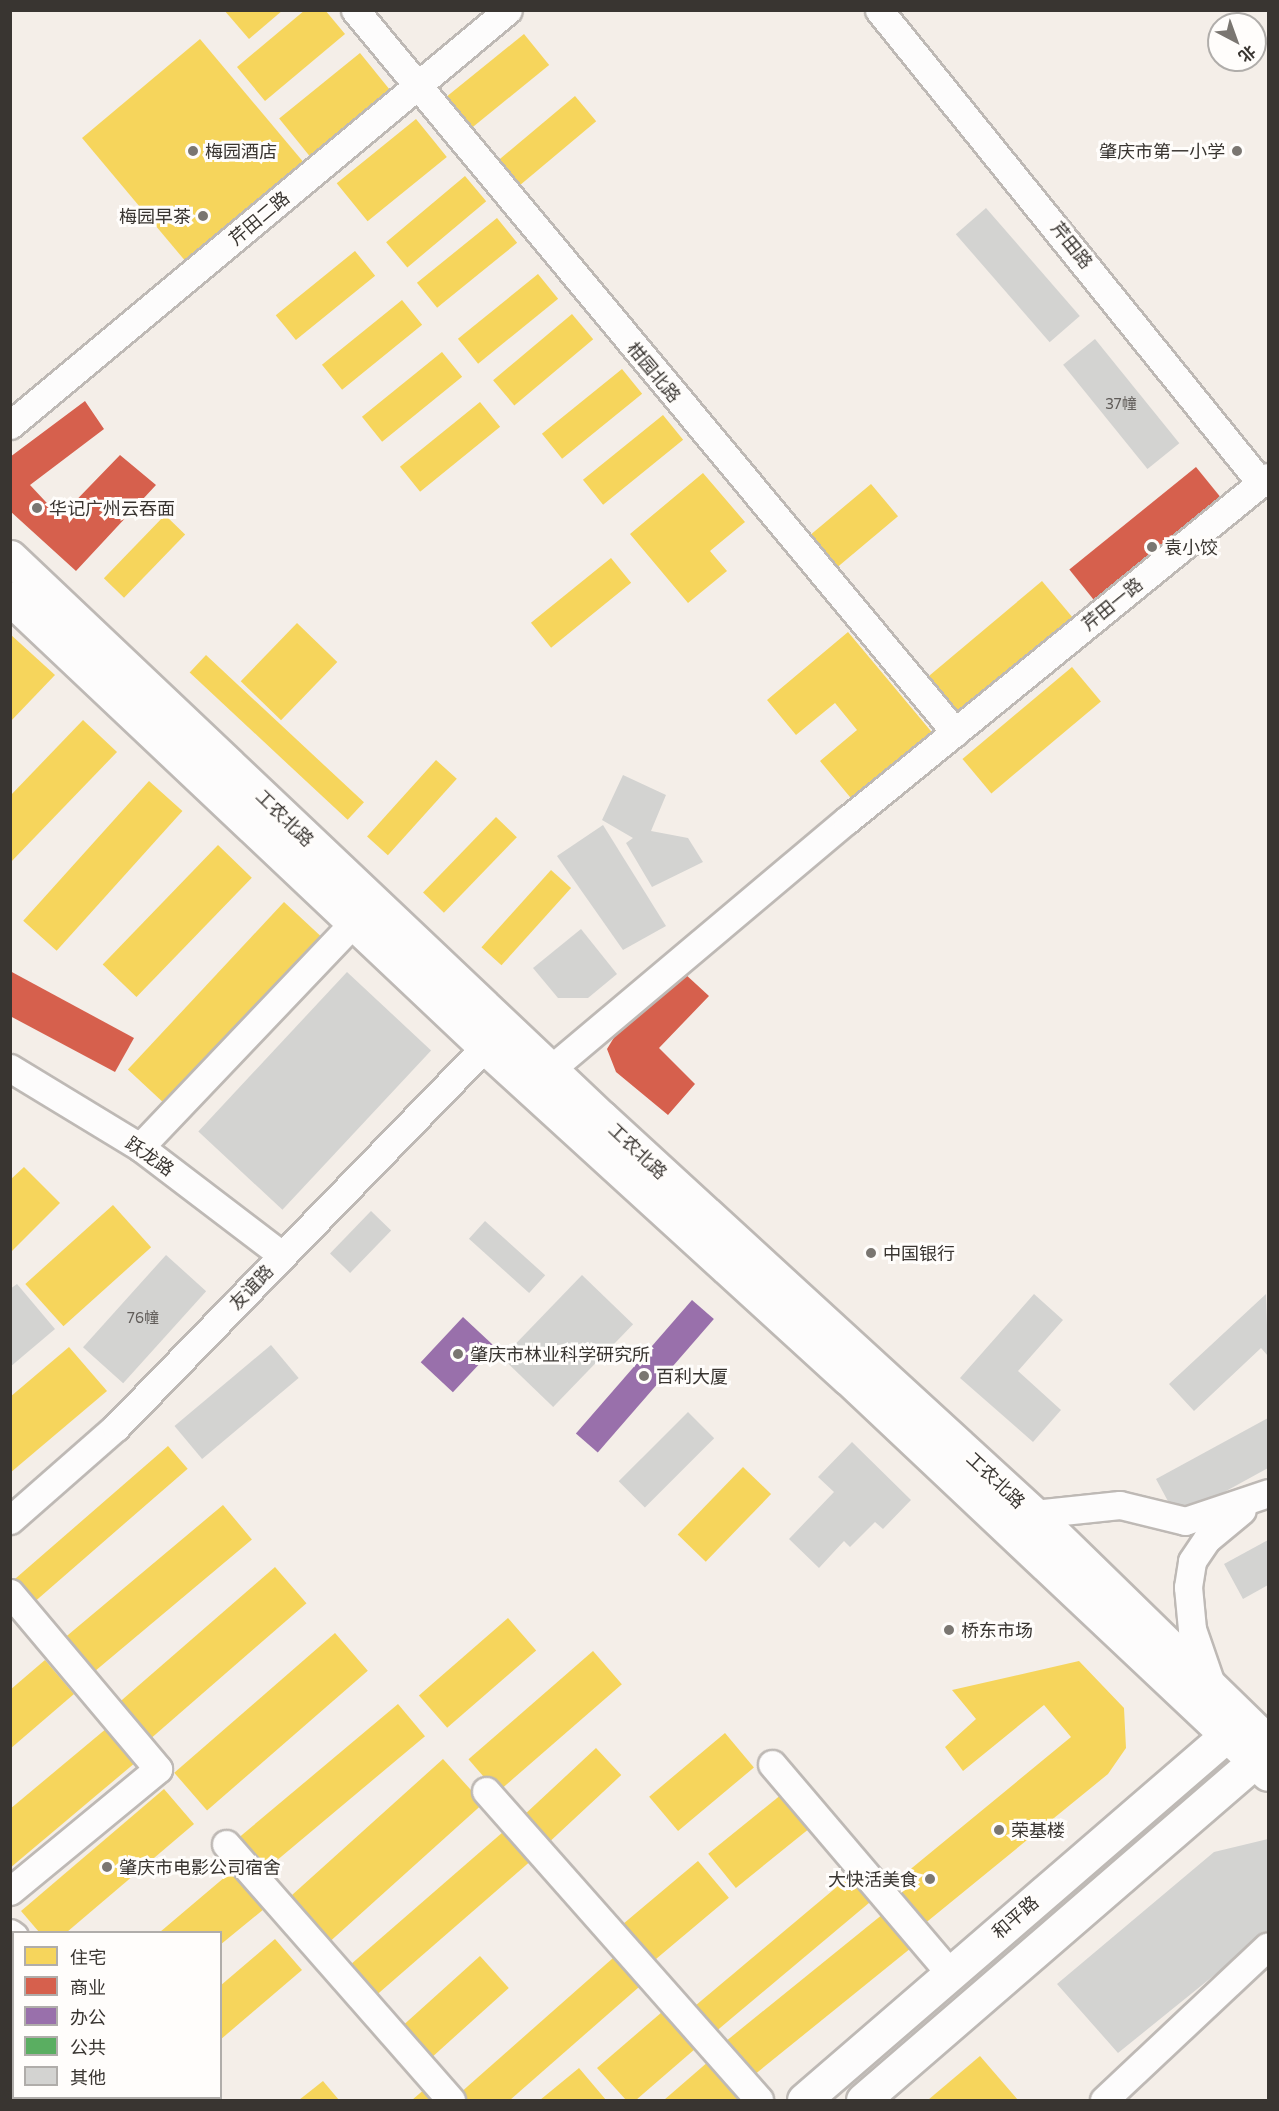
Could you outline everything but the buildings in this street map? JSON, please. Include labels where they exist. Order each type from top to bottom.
[{"type":"street","name":"柑园北路","points":[[355,10],[955,732]]},
{"type":"street","name":"芹田二路","points":[[10,425],[508,10]]},
{"type":"street","name":"芹田路","points":[[879,10],[1265,480]]},
{"type":"street","name":"芹田一路","points":[[551,1069],[955,732],[1265,480]]},
{"type":"street","name":"工农北路","points":[[10,557],[551,1069],[1034,1514],[1212,1689],[1264,1759]]},
{"type":"street","name":"工农北路","points":[[10,598],[485,1047],[848,1378],[1227,1735],[1264,1759]]},
{"type":"street","points":[[140,1147],[354,922]]},
{"type":"street","name":"友谊路","points":[[10,1520],[116,1427],[485,1047]]},
{"type":"street","name":"跃龙路","points":[[10,1068],[140,1147],[282,1255]]},
{"type":"street","points":[[1034,1514],[1120,1505],[1185,1521],[1261,1496]]},
{"type":"street","points":[[1212,1689],[1192,1629],[1188,1587],[1192,1561],[1207,1539],[1261,1496]]},
{"type":"street","points":[[10,1593],[158,1769],[10,1891]]},
{"type":"street","name":"和平路","points":[[804,2100],[1227,1735]]},
{"type":"street","name":"和平路","points":[[863,2100],[1264,1759]]},
{"type":"street","points":[[772,1764],[950,1973]]},
{"type":"street","points":[[486,1791],[759,2100]]},
{"type":"street","points":[[226,1845],[451,2100]]},
{"type":"street","points":[[1104,2100],[1267,1947]]},
{"type":"place","name":"梅园酒店","points":[[193,151]]},
{"type":"place","name":"肇庆市第一小学","points":[[1237,151]]},
{"type":"place","name":"梅园早茶","points":[[203,216]]},
{"type":"place","name":"华记广州云吞面","points":[[37,508]]},
{"type":"place","name":"袁小饺","points":[[1152,547]]},
{"type":"place","name":"中国银行","points":[[871,1253]]},
{"type":"place","name":"肇庆市林业科学研究所","points":[[458,1354]]},
{"type":"place","name":"百利大厦","points":[[644,1376]]},
{"type":"place","name":"桥东市场","points":[[949,1630]]},
{"type":"place","name":"荣基楼","points":[[999,1830]]},
{"type":"place","name":"肇庆市电影公司宿舍","points":[[107,1867]]},
{"type":"place","name":"大快活美食","points":[[930,1879]]}]
